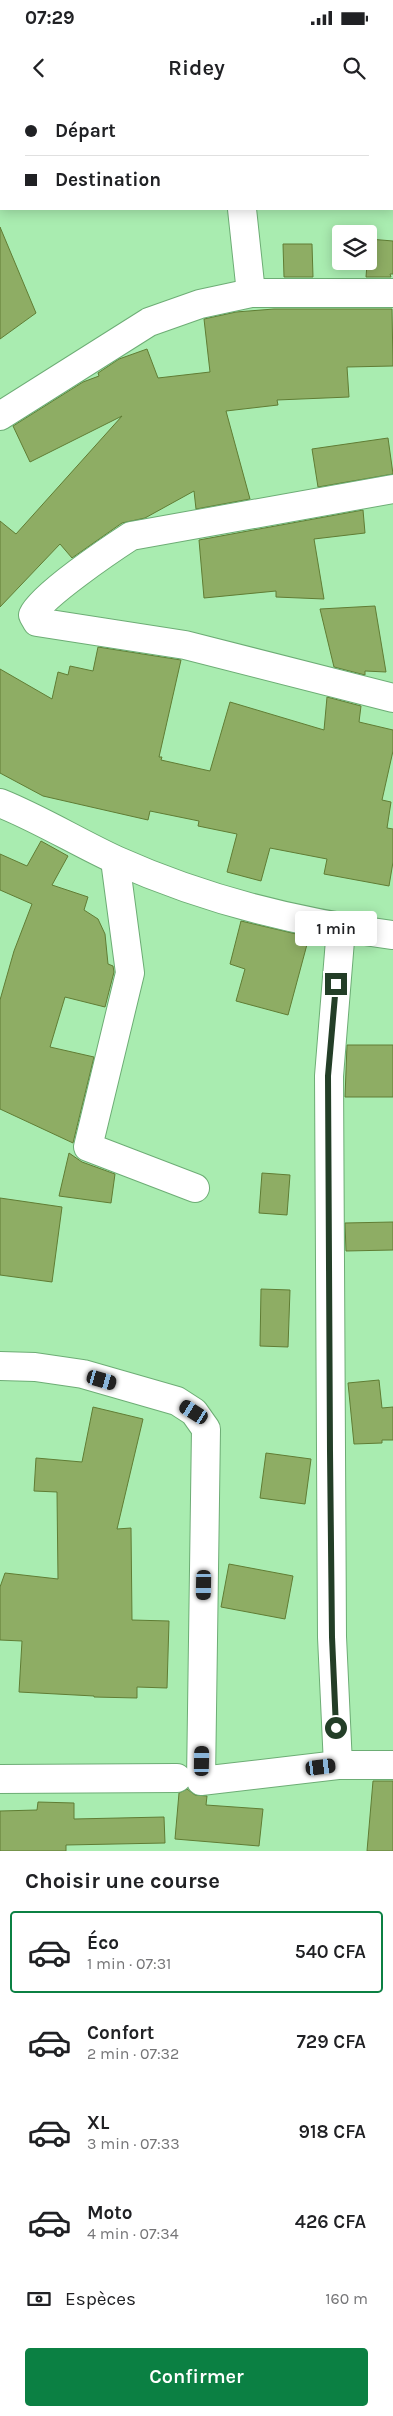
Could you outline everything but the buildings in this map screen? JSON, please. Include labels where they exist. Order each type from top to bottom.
[{"type":"street","points":[[242,210],[251,293]]},
{"type":"street","points":[[0,416],[149,322],[200,304],[251,293],[393,293]]},
{"type":"street","points":[[393,489],[131,536],[104,553],[72,578],[33,615],[37,622],[184,646],[393,698]]},
{"type":"street","points":[[0,803],[115,860],[199,894],[341,928],[393,936]]},
{"type":"street","points":[[115,860],[130,974],[88,1147],[194,1188]]},
{"type":"street","points":[[338,1765],[332,1637],[328,1076],[341,928]]},
{"type":"street","points":[[0,1366],[35,1367],[83,1374],[177,1401],[194,1412],[206,1429],[201,1780],[338,1765],[393,1765]]},
{"type":"street","points":[[0,1779],[177,1778]]},
{"type":"route","points":[[336,984],[328,1076],[328,1244],[332,1637],[336,1728]]}]
